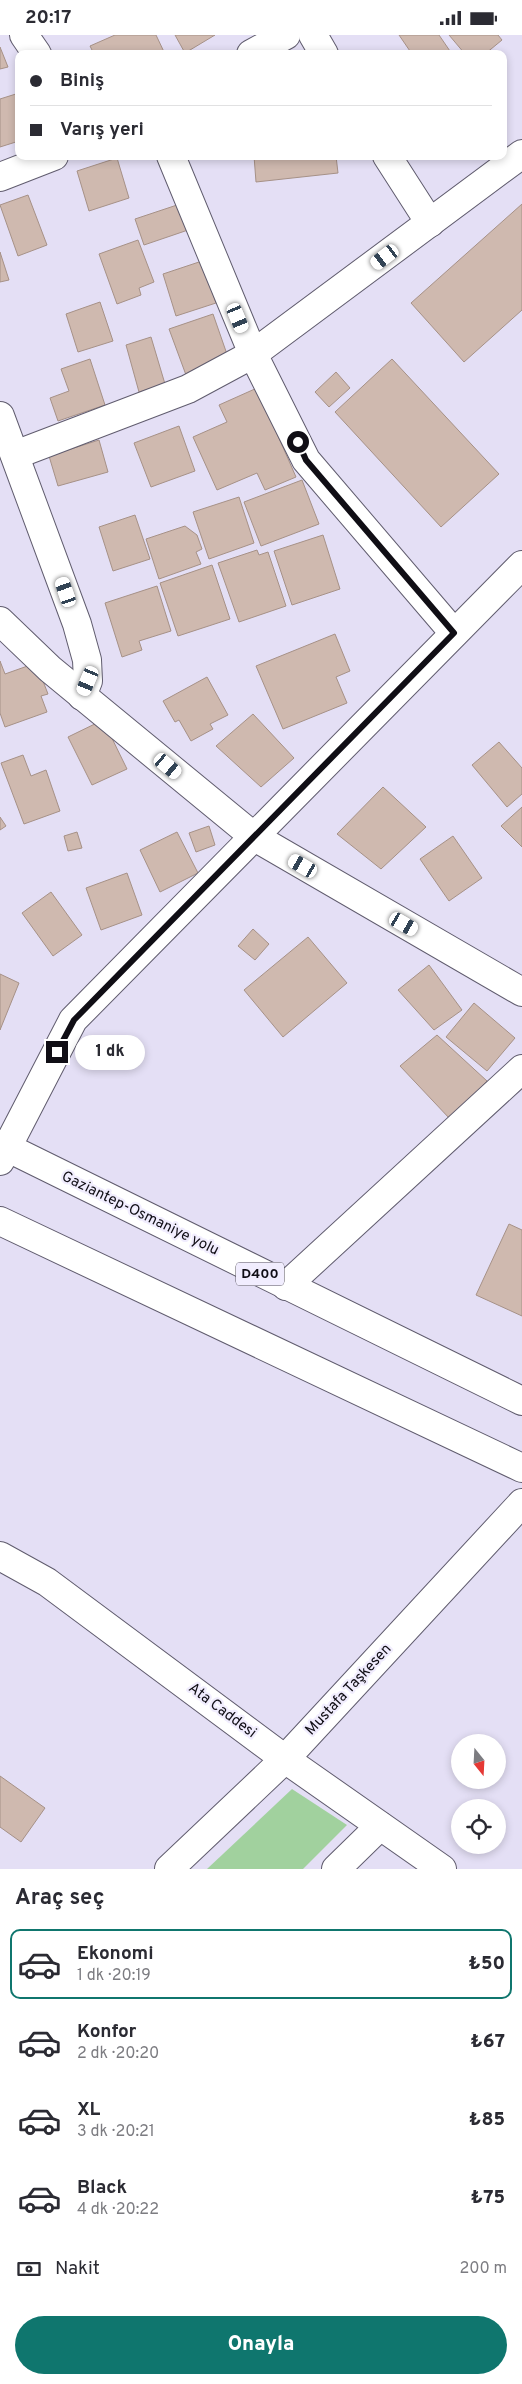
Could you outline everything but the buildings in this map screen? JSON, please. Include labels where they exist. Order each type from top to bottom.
[{"type":"main road","points":[[24,35],[34,50]]},
{"type":"main road","points":[[258,50],[286,35]]},
{"type":"main road","points":[[312,35],[321,50]]},
{"type":"main road","points":[[15,455],[188,389],[253,354],[522,154]]},
{"type":"main road","points":[[0,177],[44,160]]},
{"type":"main road","points":[[173,160],[253,354],[306,460],[454,633]]},
{"type":"main road","points":[[390,160],[430,223]]},
{"type":"main road","points":[[0,416],[77,624],[87,660],[88,674],[88,681],[82,696]]},
{"type":"main road","points":[[2,1151],[74,1020],[253,836],[522,565]]},
{"type":"main road","points":[[0,621],[82,696],[253,836],[522,992]]},
{"type":"main road","points":[[286,1287],[522,1069]]},
{"type":"main road","name":"Gaziantep-Osmaniye yolu","points":[[2,1151],[522,1401]]},
{"type":"main road","points":[[0,1221],[522,1469]]},
{"type":"main road","name":"Mustafa Taşkesen","points":[[169,1869],[285,1759],[522,1503]]},
{"type":"main road","name":"Ata Caddesi","points":[[0,1556],[47,1582],[285,1759],[442,1869]]},
{"type":"main road","points":[[336,1869],[380,1826]]},
{"type":"green space","points":[[292,1789],[347,1825],[303,1869],[207,1869]]},
{"type":"route","points":[[57,1052],[74,1020],[454,633],[306,460],[298,442]]}]
